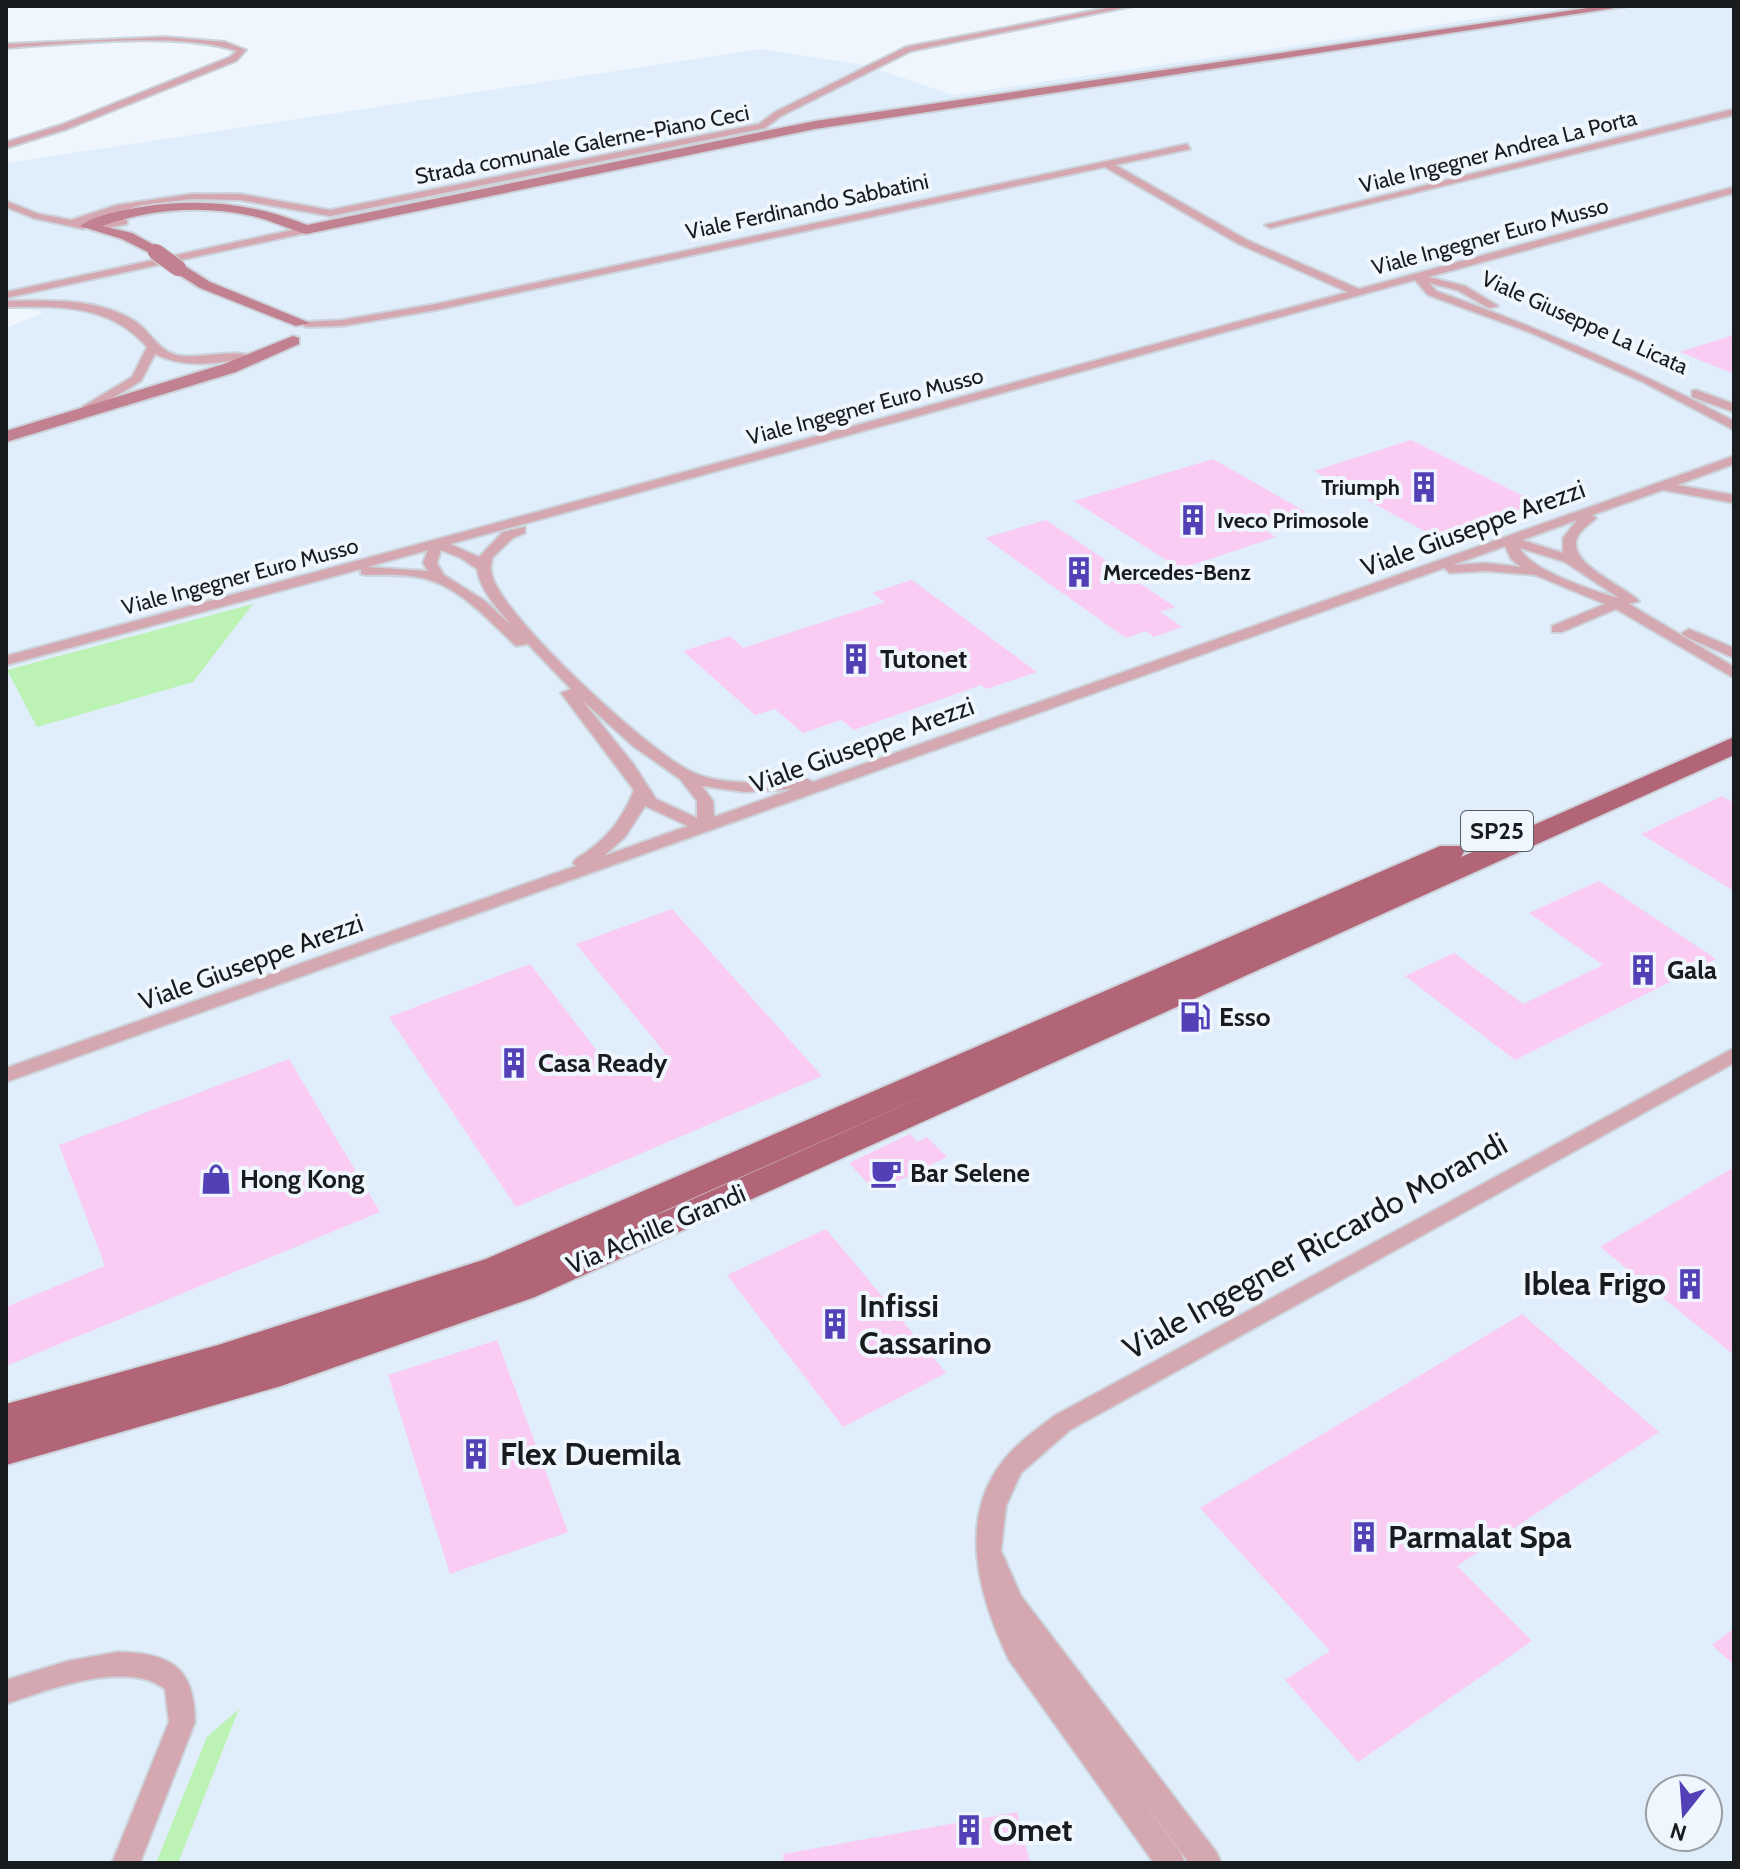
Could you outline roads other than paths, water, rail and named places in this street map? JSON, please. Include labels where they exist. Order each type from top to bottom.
[{"type":"main road","name":"SP25","points":[[1272,942],[1734,727]]},
{"type":"main road","name":"SP25","points":[[1272,942],[1734,745]]},
{"type":"main road","name":"Via Achille Grandi","points":[[6,1420],[218,1360],[499,1269],[1272,942]]},
{"type":"main road","name":"Via Achille Grandi","points":[[6,1448],[281,1371],[522,1287],[1272,942]]},
{"type":"street","name":"Strada comunale Galerne-Piano Ceci","points":[[85,226],[142,205],[209,197],[251,198],[330,213],[762,126],[778,114],[909,49],[1129,6]]},
{"type":"street","points":[[6,295],[815,125],[1623,6]]},
{"type":"street","points":[[6,46],[158,40],[220,43],[242,50],[241,55],[64,127],[6,145]]},
{"type":"street","name":"Viale Ingegner Andrea La Porta","points":[[1270,225],[1734,112]]},
{"type":"street","name":"Viale Ferdinando Sabbatini","points":[[302,331],[436,307],[1187,147]]},
{"type":"street","points":[[1106,164],[1243,242],[1359,293]]},
{"type":"street","name":"Viale Ingegner Euro Musso","points":[[6,661],[1734,190]]},
{"type":"street","points":[[6,204],[36,216],[85,226],[128,224],[178,208],[233,207],[267,213],[306,230]]},
{"type":"street","points":[[85,226],[128,224],[156,252],[205,285],[252,301],[302,331]]},
{"type":"street","points":[[1472,294],[1464,284],[1465,273],[1508,252]]},
{"type":"street","points":[[1418,277],[1426,289],[1444,298],[1522,326],[1633,374],[1730,424],[1733,449]]},
{"type":"street","name":"Viale Giuseppe La Licata","points":[[1418,277],[1452,284],[1540,329],[1734,408]]},
{"type":"street","points":[[56,304],[48,296],[58,283]]},
{"type":"street","points":[[1311,306],[1375,294],[1444,298]]},
{"type":"street","points":[[252,301],[268,320],[272,340],[302,331]]},
{"type":"street","points":[[6,304],[56,304],[96,311],[128,322],[148,337],[153,346],[176,358],[196,361],[243,356]]},
{"type":"street","points":[[201,377],[243,356],[268,331]]},
{"type":"street","points":[[6,437],[201,377],[302,331]]},
{"type":"street","points":[[74,416],[137,379],[153,346]]},
{"type":"street","name":"Viale Giuseppe Arezzi","points":[[6,1075],[1707,470],[1733,449]]},
{"type":"street","points":[[1707,470],[1734,477]]},
{"type":"street","points":[[1707,470],[1734,498]]},
{"type":"street","points":[[1661,486],[1734,498]]},
{"type":"street","points":[[1579,566],[1569,548],[1572,529],[1606,506]]},
{"type":"street","points":[[559,512],[508,535],[494,546],[484,567],[486,579],[510,615],[612,719],[661,761],[684,774],[719,785],[748,787],[832,781]]},
{"type":"street","points":[[1510,541],[1557,554],[1579,566],[1622,601],[1734,673]]},
{"type":"street","points":[[1510,541],[1522,562],[1551,577],[1622,601],[1734,654]]},
{"type":"street","points":[[439,578],[430,563],[437,544],[466,555],[484,567]]},
{"type":"street","points":[[1416,575],[1486,567],[1551,577]]},
{"type":"street","points":[[304,580],[388,570],[439,578],[480,604],[573,697],[642,791],[664,812],[706,826],[705,801],[684,774]]},
{"type":"street","points":[[1557,629],[1622,601]]},
{"type":"street","points":[[559,878],[619,835],[633,820],[642,791]]},
{"type":"street","name":"Viale Ingegner Riccardo Morandi","points":[[1171,1863],[1018,1652],[999,1615],[990,1584],[992,1514],[1002,1483],[1025,1452],[1062,1423],[1734,1055]]},
{"type":"street","name":"Viale Ingegner Riccardo Morandi","points":[[991,1549],[1011,1603],[1207,1863]]},
{"type":"street","points":[[6,1692],[112,1664],[150,1666],[173,1679],[183,1700],[182,1722],[126,1863]]},
{"type":"place","name":"Triumph","points":[[1424,487]]},
{"type":"place","name":"Iveco Primosole","points":[[1193,520]]},
{"type":"place","name":"Mercedes-Benz","points":[[1079,572]]},
{"type":"place","name":"Tutonet","points":[[856,659]]},
{"type":"place","name":"Gala","points":[[1643,970]]},
{"type":"place","name":"Esso","points":[[1195,1017]]},
{"type":"place","name":"Casa Ready","points":[[514,1063]]},
{"type":"place","name":"Bar Selene","points":[[886,1173]]},
{"type":"place","name":"Hong Kong","points":[[216,1179]]},
{"type":"place","name":"Iblea Frigo","points":[[1690,1284]]},
{"type":"place","name":"Infissi Cassarino","points":[[835,1324]]},
{"type":"place","name":"Flex Duemila","points":[[476,1454]]},
{"type":"place","name":"Parmalat Spa","points":[[1364,1537]]},
{"type":"place","name":"Omet","points":[[969,1830]]}]
